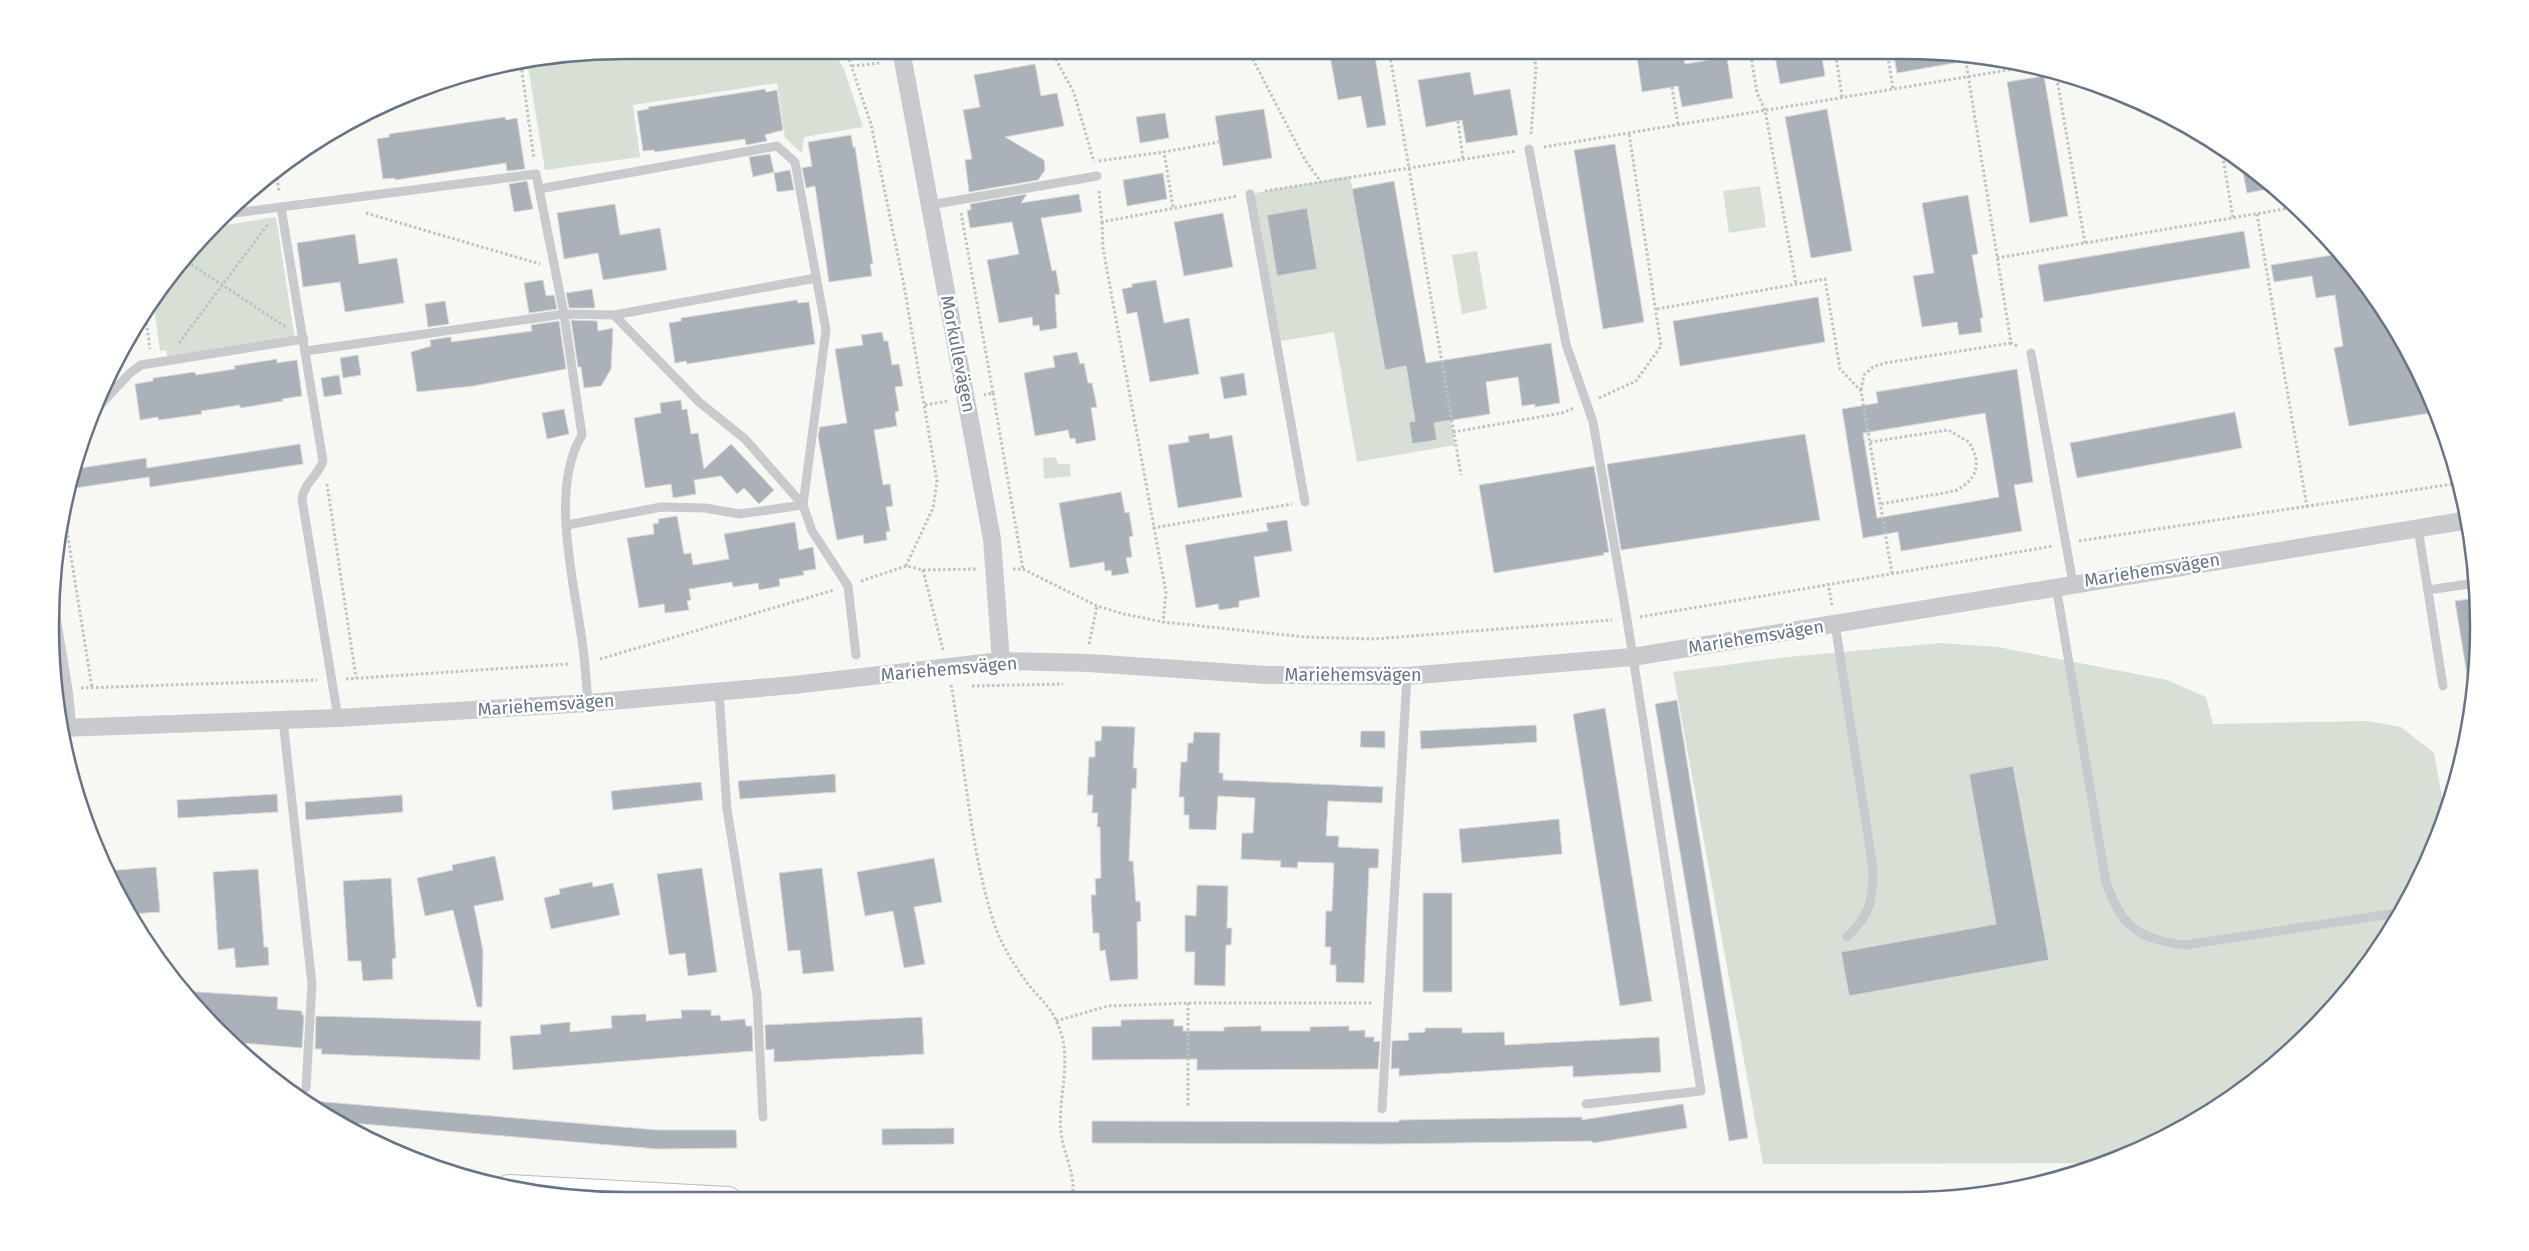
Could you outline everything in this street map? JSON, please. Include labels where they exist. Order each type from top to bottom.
[{"type":"street","name":"Morkullevägen","points":[[910,59],[930,206],[992,538],[1001,661]]},
{"type":"street","name":"Mariehemsvägen","points":[[69,728],[338,718],[588,703],[719,692],[1001,661],[1098,664],[1266,674],[1407,676],[1632,657],[2065,584],[2460,521]]},
{"type":"lane","points":[[539,189],[777,146],[795,162],[826,330],[803,505]]},
{"type":"lane","points":[[1529,149],[1566,344],[1575,375],[1588,403],[1598,452],[1701,1091],[1586,1104]]},
{"type":"lane","points":[[238,213],[536,174],[564,314],[582,435],[575,446],[568,471],[567,524],[585,663],[588,703]]},
{"type":"lane","points":[[930,206],[1097,176]]},
{"type":"lane","points":[[1250,194],[1305,502]]},
{"type":"lane","points":[[281,207],[323,461],[320,471],[304,490],[302,500],[338,718]]},
{"type":"lane","points":[[306,351],[564,314],[614,315],[816,278]]},
{"type":"lane","points":[[614,315],[699,402],[745,439],[803,505],[812,531],[848,586],[856,655]]},
{"type":"lane","points":[[106,399],[130,373],[141,365],[168,359],[304,338]]},
{"type":"lane","points":[[2031,353],[2067,543],[2065,584],[2104,873],[2115,908],[2134,930],[2159,941],[2185,945],[2391,914]]},
{"type":"lane","points":[[567,524],[661,507],[705,508],[740,514],[803,505]]},
{"type":"lane","points":[[2418,528],[2443,686]]},
{"type":"lane","points":[[2428,590],[2469,584]]},
{"type":"lane","name":"Mariehemsvägen","points":[[1835,624],[1873,868],[1873,896],[1868,911],[1861,923],[1847,937]]},
{"type":"lane","points":[[59,637],[68,689],[67,719]]},
{"type":"lane","points":[[1382,1108],[1407,676]]},
{"type":"lane","points":[[719,692],[727,809],[757,995],[763,1117]]},
{"type":"lane","points":[[283,720],[312,984],[306,1088]]},
{"type":"path","points":[[849,59],[871,124],[904,285],[937,481],[933,508],[906,566]]},
{"type":"path","points":[[1056,59],[1074,93],[1097,176],[1103,248],[1166,593],[1163,622]]},
{"type":"path","points":[[1253,59],[1305,160],[1321,182]]},
{"type":"path","points":[[1390,59],[1461,475]]},
{"type":"path","points":[[1529,149],[1536,68],[1534,59]]},
{"type":"path","points":[[1751,59],[1757,93],[1765,110],[1796,284]]},
{"type":"path","points":[[1836,59],[1842,97]]},
{"type":"path","points":[[1888,59],[1893,89]]},
{"type":"path","points":[[852,66],[880,63]]},
{"type":"path","points":[[1966,63],[2011,343]]},
{"type":"path","points":[[522,69],[536,174]]},
{"type":"path","points":[[1102,222],[1173,207],[1408,167],[1629,133],[2010,69]]},
{"type":"path","points":[[2057,80],[2085,243]]},
{"type":"path","points":[[1672,87],[1678,124]]},
{"type":"path","points":[[1458,121],[1463,159]]},
{"type":"path","points":[[1453,432],[1562,413],[1588,403],[1636,381],[1661,346],[1657,309],[1629,133]]},
{"type":"path","points":[[1094,162],[1219,142]]},
{"type":"path","points":[[1164,152],[1173,207]]},
{"type":"path","points":[[2223,157],[2233,218]]},
{"type":"path","points":[[168,359],[281,207],[277,178]]},
{"type":"path","points":[[959,200],[967,247]]},
{"type":"path","points":[[1997,258],[2287,209]]},
{"type":"path","points":[[366,212],[556,269]]},
{"type":"path","points":[[2257,214],[2307,507]]},
{"type":"path","points":[[190,263],[304,338]]},
{"type":"path","points":[[1657,309],[1825,279],[1840,370],[1861,391]]},
{"type":"path","points":[[146,323],[152,362]]},
{"type":"path","points":[[1892,573],[1861,391],[1864,375],[1873,367],[1886,363],[2011,343],[2031,353]]},
{"type":"path","points":[[992,393],[1023,569]]},
{"type":"path","points":[[1870,442],[1948,430],[1969,442],[1975,451],[1977,464],[1974,476],[1966,485],[1955,491],[1881,504]]},
{"type":"path","points":[[323,461],[356,678]]},
{"type":"path","points":[[1090,634],[1097,606],[1163,622],[1305,637],[1374,639],[1626,619],[2140,530],[2307,507],[2452,484]]},
{"type":"path","points":[[1153,528],[1305,502]]},
{"type":"path","points":[[67,532],[92,688]]},
{"type":"path","points":[[923,570],[938,633]]},
{"type":"path","points":[[951,688],[965,786],[992,919],[1006,951],[1029,985],[1046,1002],[1056,1020],[1063,1043],[1066,1067],[1061,1132],[1072,1175],[1073,1191]]},
{"type":"path","points":[[1188,1003],[1188,1108]]},
{"type":"path","points":[[1056,1020],[1108,1006],[1188,1003],[1387,1003]]},
{"type":"shaded area","points":[[626,59],[838,59],[844,69],[863,127],[804,137],[802,153],[785,138],[777,83],[633,105],[640,157],[545,170],[528,68],[552,64],[588,60]]},
{"type":"shaded area","points":[[1350,176],[1385,370],[1440,360],[1455,445],[1357,462],[1334,332],[1276,342],[1250,194]]},
{"type":"shaded area","points":[[1760,186],[1766,227],[1729,233],[1723,191]]},
{"type":"shaded area","points":[[276,217],[295,340],[168,359],[166,350],[160,351],[154,310],[199,252],[225,225]]},
{"type":"shaded area","points":[[1477,251],[1487,309],[1462,314],[1452,255]]},
{"type":"shaded area","points":[[1055,457],[1058,464],[1070,464],[1071,476],[1044,479],[1043,458]]},
{"type":"shaded area","points":[[1940,643],[1998,647],[2167,680],[2206,697],[2213,724],[2368,721],[2401,727],[2434,753],[2443,800],[2412,876],[2394,909],[2353,971],[2330,999],[2277,1052],[2249,1075],[2218,1097],[2154,1134],[2083,1163],[1763,1164],[1673,672],[1788,657]]},
{"type":"building","points":[[1331,59],[1375,59],[1386,125],[1367,128],[1361,96],[1338,100]]},
{"type":"building","points":[[1637,59],[1684,59],[1685,64],[1727,59],[1733,98],[1682,107],[1678,86],[1642,92]]},
{"type":"building","points":[[1776,59],[1822,59],[1825,76],[1780,84]]},
{"type":"building","points":[[1895,59],[1960,62],[1897,73]]},
{"type":"building","points":[[1035,64],[1041,96],[1057,93],[1064,126],[1005,137],[1044,160],[1045,170],[1038,180],[969,192],[965,160],[972,159],[963,110],[980,107],[974,75]]},
{"type":"building","points":[[1470,72],[1474,95],[1510,89],[1518,135],[1466,143],[1462,120],[1426,127],[1418,80]]},
{"type":"building","points":[[2044,77],[2068,216],[2030,223],[2007,82]]},
{"type":"building","points":[[765,89],[766,92],[777,90],[783,130],[765,135],[767,141],[746,145],[745,139],[655,152],[654,150],[643,151],[637,111],[649,109],[648,107]]},
{"type":"building","points":[[1264,109],[1272,158],[1223,166],[1215,116]]},
{"type":"building","points":[[1827,109],[1852,251],[1811,258],[1785,117]]},
{"type":"building","points":[[1165,113],[1169,138],[1140,143],[1136,117]]},
{"type":"building","points":[[505,117],[506,120],[517,118],[525,169],[507,171],[506,163],[395,180],[395,178],[383,179],[377,139],[389,137],[389,134]]},
{"type":"building","points":[[851,135],[853,147],[855,147],[873,264],[870,264],[872,276],[829,282],[815,186],[806,188],[802,168],[812,166],[808,142]]},
{"type":"building","points":[[1615,144],[1644,322],[1603,329],[1574,150]]},
{"type":"building","points":[[770,154],[774,172],[753,177],[749,157]]},
{"type":"building","points":[[790,170],[794,190],[777,192],[774,173]]},
{"type":"building","points":[[2243,172],[2265,189],[2247,193]]},
{"type":"building","points":[[1163,173],[1167,199],[1127,206],[1123,180]]},
{"type":"building","points":[[527,181],[533,209],[514,212],[509,184]]},
{"type":"building","points":[[1394,181],[1426,363],[1551,343],[1560,403],[1535,407],[1535,404],[1522,406],[1518,377],[1486,382],[1490,414],[1434,423],[1437,440],[1412,444],[1409,422],[1415,421],[1406,366],[1385,370],[1352,189]]},
{"type":"building","points":[[1027,194],[1021,203],[1079,194],[1082,212],[1041,218],[1052,271],[1056,270],[1060,294],[1055,295],[1057,328],[1040,331],[1039,325],[1033,326],[1032,317],[999,323],[987,260],[1019,254],[1012,222],[970,228],[967,210],[971,210],[970,204]]},
{"type":"building","points":[[1968,195],[1978,254],[1972,255],[1983,318],[1980,318],[1982,332],[1959,335],[1957,322],[1922,327],[1913,276],[1934,273],[1922,203]]},
{"type":"building","points":[[615,204],[620,235],[660,228],[667,270],[603,280],[598,253],[564,259],[557,213]]},
{"type":"building","points":[[1307,208],[1317,269],[1277,276],[1267,215]]},
{"type":"building","points":[[1223,213],[1233,267],[1184,276],[1174,222]]},
{"type":"building","points":[[2244,231],[2250,268],[2044,302],[2038,265]]},
{"type":"building","points":[[355,234],[359,264],[397,258],[404,303],[345,312],[340,282],[303,287],[297,243]]},
{"type":"building","points":[[2333,255],[2375,311],[2394,342],[2412,375],[2429,413],[2349,426],[2334,348],[2343,346],[2335,295],[2316,298],[2312,276],[2274,282],[2271,265]]},
{"type":"building","points":[[543,280],[546,296],[554,295],[557,309],[529,313],[524,283]]},
{"type":"building","points":[[1156,280],[1164,323],[1189,318],[1199,374],[1150,382],[1137,312],[1127,314],[1122,289],[1132,287],[1132,284]]},
{"type":"building","points":[[592,289],[595,308],[569,308],[566,293]]},
{"type":"building","points":[[1818,297],[1825,342],[1680,366],[1673,321]]},
{"type":"building","points":[[797,300],[798,303],[809,302],[815,344],[687,364],[686,361],[675,363],[669,323],[681,321],[681,318]]},
{"type":"building","points":[[445,301],[449,324],[428,327],[425,304]]},
{"type":"building","points":[[571,320],[597,321],[598,331],[613,328],[611,369],[601,386],[584,388],[581,367],[578,367]]},
{"type":"building","points":[[559,321],[566,369],[473,386],[417,392],[411,352],[431,346],[430,340],[451,337],[451,342],[532,331],[531,325]]},
{"type":"building","points":[[882,332],[884,341],[888,341],[892,365],[899,364],[903,386],[895,387],[899,411],[895,412],[897,426],[874,430],[883,485],[890,484],[893,506],[886,507],[890,531],[886,532],[887,540],[864,544],[863,535],[837,540],[818,436],[820,427],[847,423],[835,349],[863,345],[861,335]]},
{"type":"building","points":[[1077,352],[1080,364],[1084,363],[1088,383],[1092,383],[1097,407],[1091,408],[1096,440],[1076,444],[1075,438],[1070,439],[1068,430],[1035,436],[1024,373],[1055,367],[1053,356]]},
{"type":"building","points":[[358,355],[361,375],[343,378],[340,358]]},
{"type":"building","points":[[277,359],[277,363],[297,360],[302,396],[240,408],[240,405],[201,411],[202,414],[159,420],[158,417],[140,420],[135,384],[153,381],[153,378],[195,372],[196,375],[235,369],[234,366]]},
{"type":"building","points":[[2017,369],[2033,482],[2014,485],[2022,531],[1901,551],[1898,532],[1863,538],[1842,409],[1878,403],[1876,392]],"holes":[[[1985,413],[1999,497],[1877,518],[1863,433]]]},
{"type":"building","points":[[1244,373],[1247,395],[1224,399],[1220,377]]},
{"type":"building","points":[[339,375],[342,394],[324,397],[321,378]]},
{"type":"building","points":[[681,400],[682,410],[687,409],[691,434],[698,433],[704,469],[731,444],[774,490],[759,504],[744,488],[737,494],[721,476],[694,480],[696,494],[673,498],[671,484],[645,488],[634,418],[661,413],[660,403]]},
{"type":"building","points":[[564,409],[569,434],[547,439],[542,413]]},
{"type":"building","points":[[2235,412],[2242,448],[2077,478],[2070,443]]},
{"type":"building","points":[[1209,433],[1210,439],[1232,435],[1242,497],[1178,508],[1168,445],[1189,442],[1188,436]]},
{"type":"building","points":[[1805,434],[1820,520],[1621,550],[1607,464]]},
{"type":"building","points":[[300,444],[303,464],[150,487],[149,477],[76,488],[81,468],[146,458],[147,468]]},
{"type":"building","points":[[1594,466],[1609,552],[1603,553],[1604,555],[1494,573],[1479,485]]},
{"type":"building","points":[[1121,492],[1125,513],[1129,512],[1133,536],[1129,537],[1132,557],[1126,558],[1129,573],[1112,576],[1111,570],[1105,571],[1104,562],[1070,568],[1059,503]]},
{"type":"building","points":[[677,516],[684,554],[691,553],[693,565],[729,559],[724,534],[795,522],[799,550],[813,547],[816,569],[803,571],[804,575],[779,579],[780,586],[759,590],[758,583],[733,587],[732,582],[689,589],[691,600],[687,601],[689,610],[665,613],[664,604],[639,608],[627,538],[654,534],[653,524],[659,523],[658,519]]},
{"type":"building","points":[[1287,520],[1292,551],[1254,557],[1260,597],[1239,601],[1239,607],[1219,610],[1218,604],[1196,608],[1185,545],[1268,531],[1266,523]]},
{"type":"building","points":[[2469,599],[2467,677],[2455,601]]},
{"type":"building","points":[[1677,700],[1748,1138],[1729,1141],[1655,704]]},
{"type":"building","points":[[1605,708],[1652,1001],[1620,1006],[1573,714]]},
{"type":"building","points":[[1536,725],[1537,742],[1421,749],[1420,731]]},
{"type":"building","points":[[1102,726],[1135,727],[1133,768],[1137,768],[1136,789],[1132,788],[1129,861],[1133,861],[1136,902],[1140,901],[1141,921],[1137,922],[1138,979],[1110,981],[1105,950],[1100,951],[1099,933],[1093,933],[1091,895],[1096,895],[1095,879],[1101,878],[1100,827],[1097,827],[1098,813],[1092,813],[1093,795],[1087,795],[1089,757],[1095,757],[1095,741],[1101,741]]},
{"type":"building","points":[[1361,731],[1385,731],[1385,748],[1360,747]]},
{"type":"building","points":[[1194,732],[1220,733],[1219,773],[1223,773],[1223,780],[1383,787],[1382,803],[1328,801],[1326,836],[1339,836],[1338,847],[1379,849],[1378,868],[1369,868],[1364,983],[1336,982],[1336,965],[1330,965],[1331,947],[1325,947],[1326,911],[1332,911],[1334,863],[1298,862],[1297,868],[1280,867],[1281,861],[1241,859],[1242,833],[1253,833],[1255,798],[1218,796],[1216,830],[1189,829],[1189,815],[1184,815],[1184,797],[1179,797],[1181,762],[1187,762],[1188,743],[1193,743]]},
{"type":"building","points":[[2013,766],[2049,960],[1849,996],[1841,952],[1996,924],[1969,774]]},
{"type":"building","points":[[835,774],[836,792],[740,799],[738,781]]},
{"type":"building","points":[[701,782],[703,800],[613,810],[611,791]]},
{"type":"building","points":[[277,794],[278,812],[178,818],[177,800]]},
{"type":"building","points":[[402,795],[403,812],[306,820],[305,802]]},
{"type":"building","points":[[1559,819],[1562,854],[1462,863],[1459,829]]},
{"type":"building","points":[[495,856],[504,900],[474,906],[483,951],[482,1007],[477,1007],[453,910],[425,916],[417,878],[453,870],[452,865]]},
{"type":"building","points":[[934,858],[942,902],[914,907],[925,964],[904,968],[893,911],[865,916],[857,872]]},
{"type":"building","points":[[156,867],[160,912],[138,913],[114,870]]},
{"type":"building","points":[[702,868],[717,972],[688,976],[685,953],[669,955],[657,874]]},
{"type":"building","points":[[822,868],[834,971],[803,974],[800,950],[788,951],[779,873]]},
{"type":"building","points":[[258,869],[264,947],[268,947],[269,965],[236,968],[234,948],[218,950],[213,872]]},
{"type":"building","points":[[391,878],[396,958],[392,959],[393,979],[363,981],[361,961],[348,961],[343,881]]},
{"type":"building","points":[[592,882],[593,887],[613,883],[620,915],[551,929],[544,898],[560,894],[559,889]]},
{"type":"building","points":[[1197,885],[1228,886],[1227,928],[1232,928],[1231,945],[1226,945],[1225,986],[1194,985],[1195,952],[1185,952],[1185,915],[1196,916]]},
{"type":"building","points":[[1423,893],[1452,893],[1452,992],[1423,992]]},
{"type":"building","points":[[193,992],[278,997],[277,1009],[302,1011],[302,1015],[304,1015],[302,1048],[243,1043]]},
{"type":"building","points":[[681,1010],[711,1010],[711,1016],[720,1015],[721,1021],[745,1019],[746,1026],[752,1026],[753,1051],[513,1070],[510,1036],[541,1034],[540,1025],[570,1022],[570,1032],[612,1028],[611,1016],[646,1014],[646,1021],[682,1018]]},
{"type":"building","points":[[316,1016],[481,1021],[480,1060],[321,1054],[322,1049],[315,1049]]},
{"type":"building","points":[[922,1017],[924,1054],[774,1062],[774,1049],[766,1050],[765,1025]]},
{"type":"building","points":[[1174,1019],[1174,1026],[1183,1026],[1183,1031],[1224,1031],[1224,1027],[1261,1026],[1261,1031],[1310,1031],[1310,1027],[1349,1026],[1349,1031],[1365,1030],[1365,1037],[1374,1037],[1374,1042],[1380,1041],[1378,1069],[1197,1070],[1197,1059],[1092,1060],[1092,1027],[1121,1026],[1121,1020]]},
{"type":"building","points":[[1425,1028],[1462,1028],[1462,1033],[1504,1032],[1505,1045],[1659,1037],[1661,1072],[1573,1077],[1573,1066],[1399,1076],[1399,1068],[1391,1069],[1392,1041],[1409,1040],[1408,1033],[1425,1032]]},
{"type":"building","points":[[318,1101],[658,1130],[736,1130],[737,1148],[657,1149],[355,1123]]},
{"type":"building","points":[[1683,1104],[1687,1128],[1593,1143],[1592,1141],[1384,1144],[1092,1143],[1092,1121],[1399,1122],[1399,1120],[1582,1117],[1582,1120]]},
{"type":"building","points":[[954,1128],[954,1144],[882,1145],[882,1129]]}]
